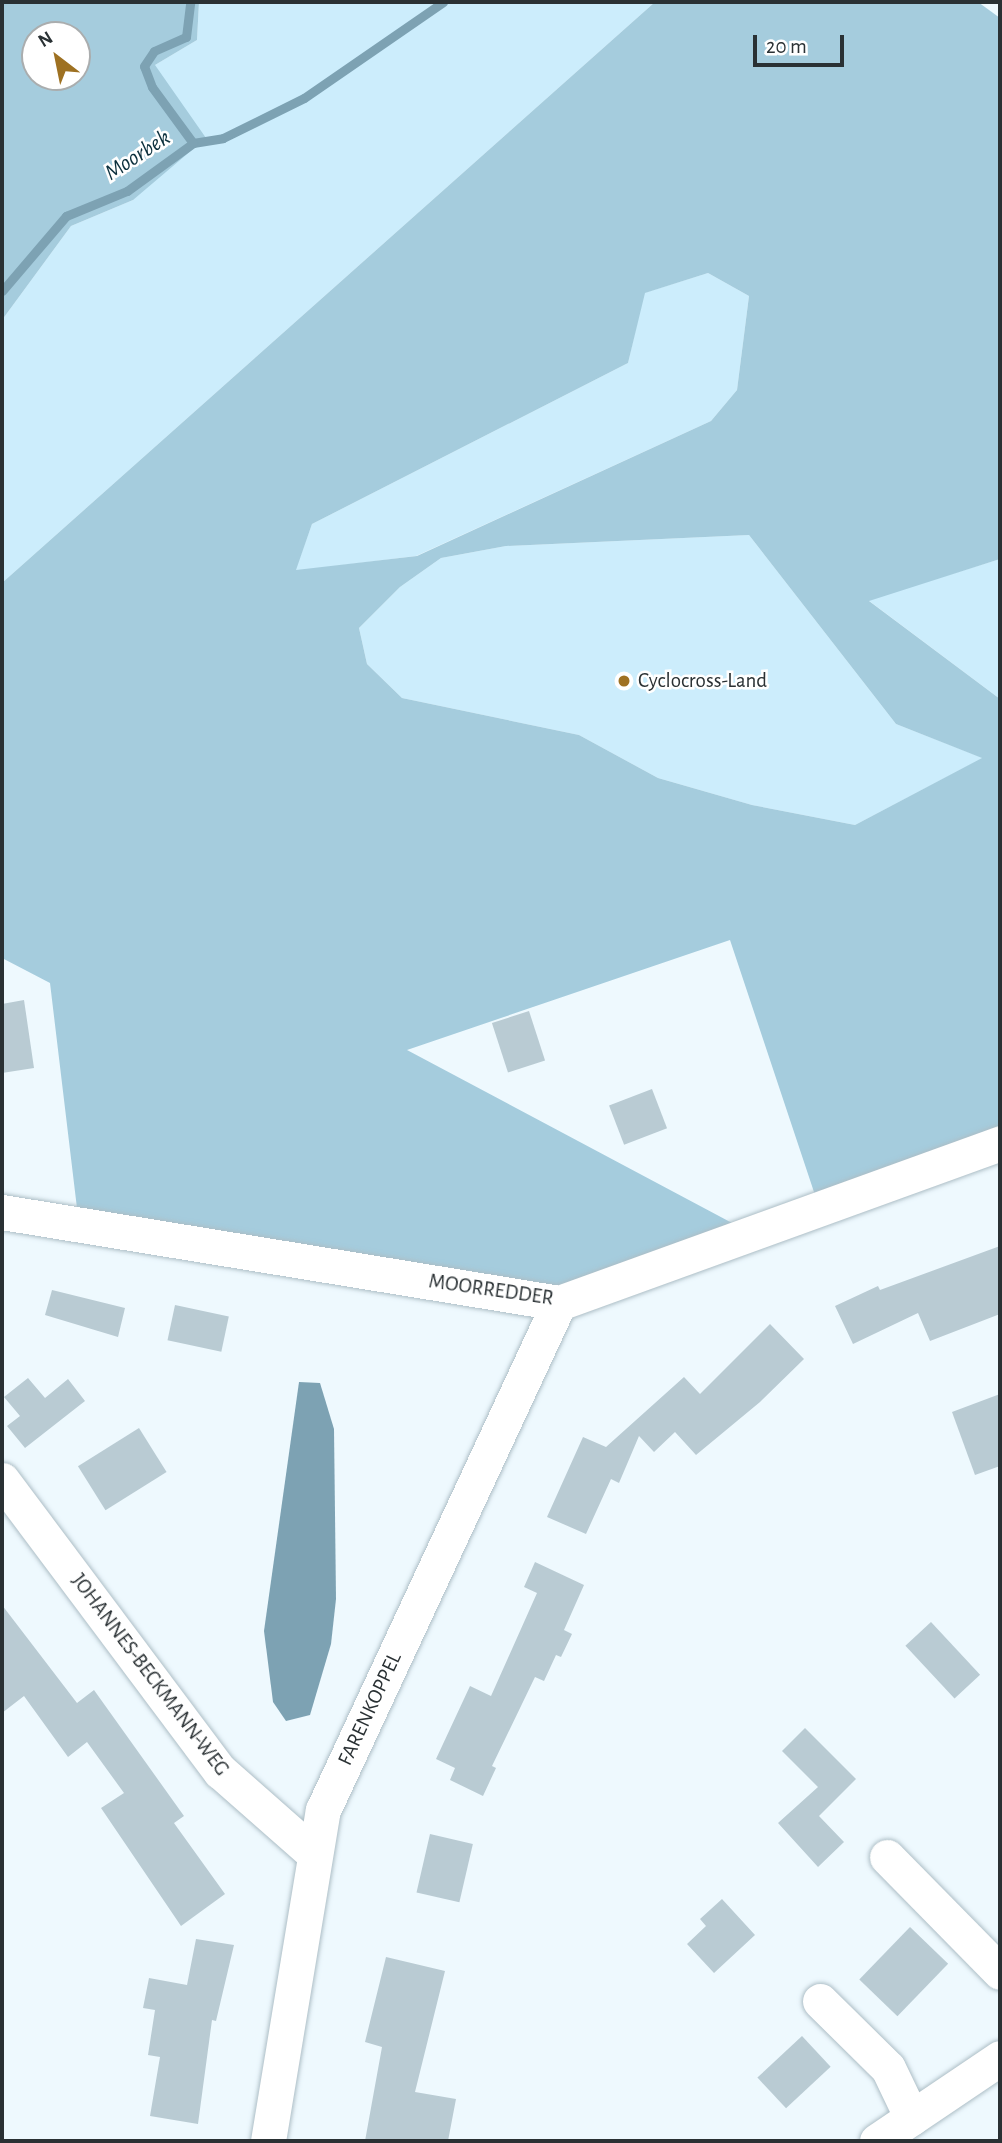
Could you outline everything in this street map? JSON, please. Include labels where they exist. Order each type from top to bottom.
[{"type":"street","name":"MOORREDDER","points":[[2,1212],[559,1303],[1000,1143]]},
{"type":"street","name":"FARENKOPPEL","points":[[268,2141],[323,1810],[559,1303]]},
{"type":"street","name":"JOHANNES-BECKMANN-WEG","points":[[2,1480],[220,1772],[314,1854]]},
{"type":"street","points":[[887,1857],[1000,1972]]},
{"type":"street","points":[[820,2001],[888,2068],[912,2118]]},
{"type":"street","points":[[877,2141],[1000,2058]]},
{"type":"shaded area","points":[[2,2],[199,2],[197,40],[155,65],[206,138],[133,200],[71,226],[2,320]]},
{"type":"shaded area","points":[[199,2],[655,2],[2,583],[2,320],[71,226],[133,200],[155,65],[197,40]]},
{"type":"shaded area","points":[[655,2],[978,2],[1000,18],[1000,559],[869,601],[1000,699],[1000,1143],[819,1207],[730,940],[407,1050],[749,1232],[559,1303],[79,1225],[50,983],[2,958],[2,583]],"holes":[[[708,273],[749,296],[737,390],[711,421],[417,556],[296,570],[312,524],[628,363],[645,293]],[[749,535],[896,724],[982,758],[855,825],[752,805],[658,778],[579,735],[402,698],[367,664],[359,628],[400,587],[441,558],[506,546]]]},
{"type":"shaded area","points":[[708,273],[749,296],[737,390],[711,421],[416,556],[295,571],[312,524],[628,363],[644,293]]},
{"type":"shaded area","name":"Cyclocross-Land","points":[[749,535],[896,724],[983,758],[855,825],[752,805],[658,778],[579,735],[402,698],[367,664],[359,628],[400,587],[441,558],[506,546]]},
{"type":"shaded area","points":[[1000,559],[1000,699],[868,600]]},
{"type":"shaded area","points":[[299,1382],[320,1383],[334,1429],[336,1599],[331,1644],[310,1715],[286,1721],[273,1702],[264,1631]]},
{"type":"building","points":[[24,1000],[34,1068],[2,1073],[2,1004]]},
{"type":"building","points":[[529,1011],[545,1060],[508,1073],[492,1023]]},
{"type":"building","points":[[652,1089],[667,1128],[624,1145],[609,1105]]},
{"type":"building","points":[[1000,1246],[1000,1314],[930,1341],[918,1313],[853,1344],[835,1306],[878,1286],[880,1290]]},
{"type":"building","points":[[52,1290],[125,1308],[118,1337],[45,1315]]},
{"type":"building","points":[[175,1305],[229,1316],[221,1352],[168,1340]]},
{"type":"building","points":[[770,1324],[804,1359],[760,1402],[696,1455],[675,1432],[654,1452],[639,1436],[619,1483],[611,1479],[586,1534],[547,1517],[583,1437],[606,1447],[684,1377],[700,1394]]},
{"type":"building","points":[[28,1378],[45,1398],[68,1379],[85,1401],[25,1448],[7,1426],[20,1416],[4,1397]]},
{"type":"building","points":[[1000,1394],[1000,1466],[975,1475],[952,1412]]},
{"type":"building","points":[[139,1428],[167,1472],[105,1510],[78,1466]]},
{"type":"building","points":[[535,1562],[584,1585],[564,1630],[572,1634],[561,1657],[556,1655],[544,1681],[535,1677],[492,1766],[496,1768],[483,1796],[450,1780],[455,1768],[436,1759],[470,1686],[491,1696],[537,1593],[524,1587]]},
{"type":"building","points":[[2,1605],[77,1703],[94,1690],[184,1816],[174,1823],[225,1894],[181,1926],[101,1808],[124,1793],[87,1742],[68,1757],[24,1696],[2,1713]]},
{"type":"building","points":[[931,1622],[980,1675],[955,1699],[905,1646]]},
{"type":"building","points":[[805,1728],[856,1779],[819,1816],[844,1842],[818,1867],[778,1823],[818,1787],[782,1751]]},
{"type":"building","points":[[430,1834],[473,1844],[459,1902],[417,1892]]},
{"type":"building","points":[[722,1899],[755,1935],[714,1973],[687,1944],[706,1926],[700,1919]]},
{"type":"building","points":[[910,1927],[948,1964],[897,2016],[859,1980]]},
{"type":"building","points":[[196,1939],[234,1945],[216,2021],[212,2020],[198,2124],[150,2116],[160,2057],[148,2055],[155,2010],[143,2008],[149,1978],[187,1985]]},
{"type":"building","points":[[386,1957],[445,1971],[415,2092],[456,2099],[448,2141],[365,2141],[382,2047],[365,2042]]},
{"type":"building","points":[[802,2036],[831,2067],[786,2108],[757,2078]]},
{"type":"waterway","name":"Moorbek","points":[[2,291],[66,216],[127,191],[193,143],[152,87],[144,66],[154,51],[186,37],[190,2]]},
{"type":"waterway","points":[[193,143],[223,138],[304,98],[443,2]]},
{"type":"place","name":"Cyclocross-Land","points":[[624,681]]}]
